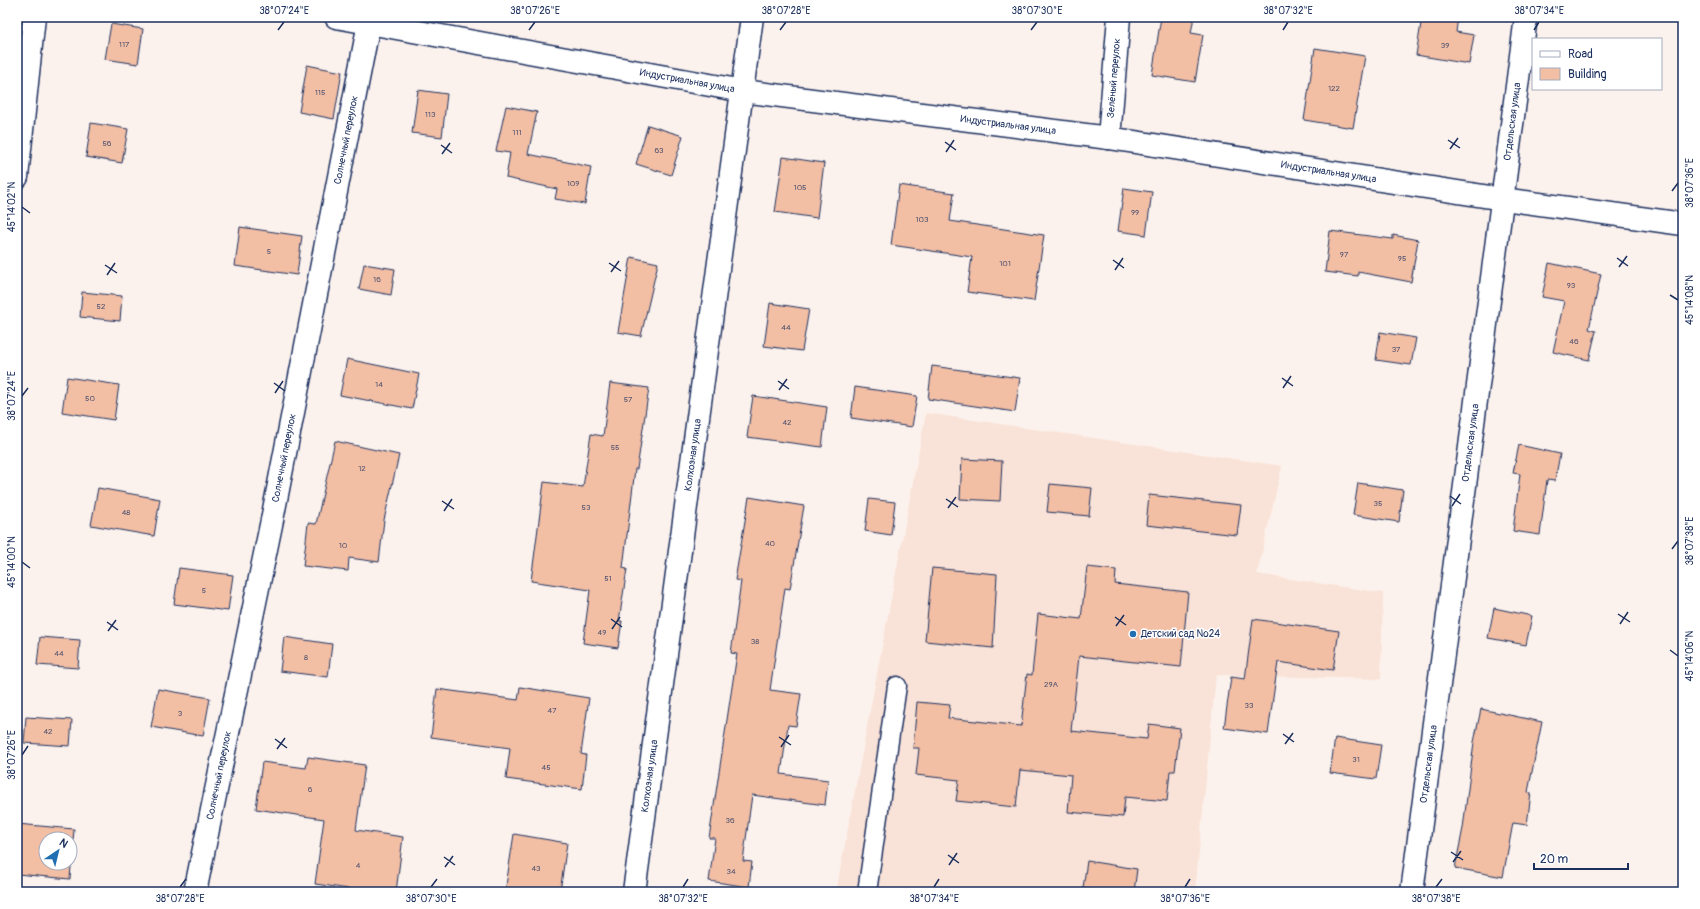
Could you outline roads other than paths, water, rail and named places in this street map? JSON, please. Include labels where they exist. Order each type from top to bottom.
[{"type":"street","points":[[17,177],[34,17]]},
{"type":"street","name":"Индустриальная улица","points":[[336,17],[743,91],[1109,138],[1503,199],[1683,224]]},
{"type":"street","name":"Колхозная улица","points":[[634,892],[752,17]]},
{"type":"street","name":"Зелёный переулок","points":[[1109,138],[1119,17]]},
{"type":"street","name":"Отдельская улица","points":[[1412,892],[1526,17]]},
{"type":"street","name":"Солнечный переулок","points":[[195,892],[272,520],[370,24]]},
{"type":"lane","points":[[867,892],[897,686]]},
{"type":"place","name":"Детский сад №24","points":[[1133,634]]}]
